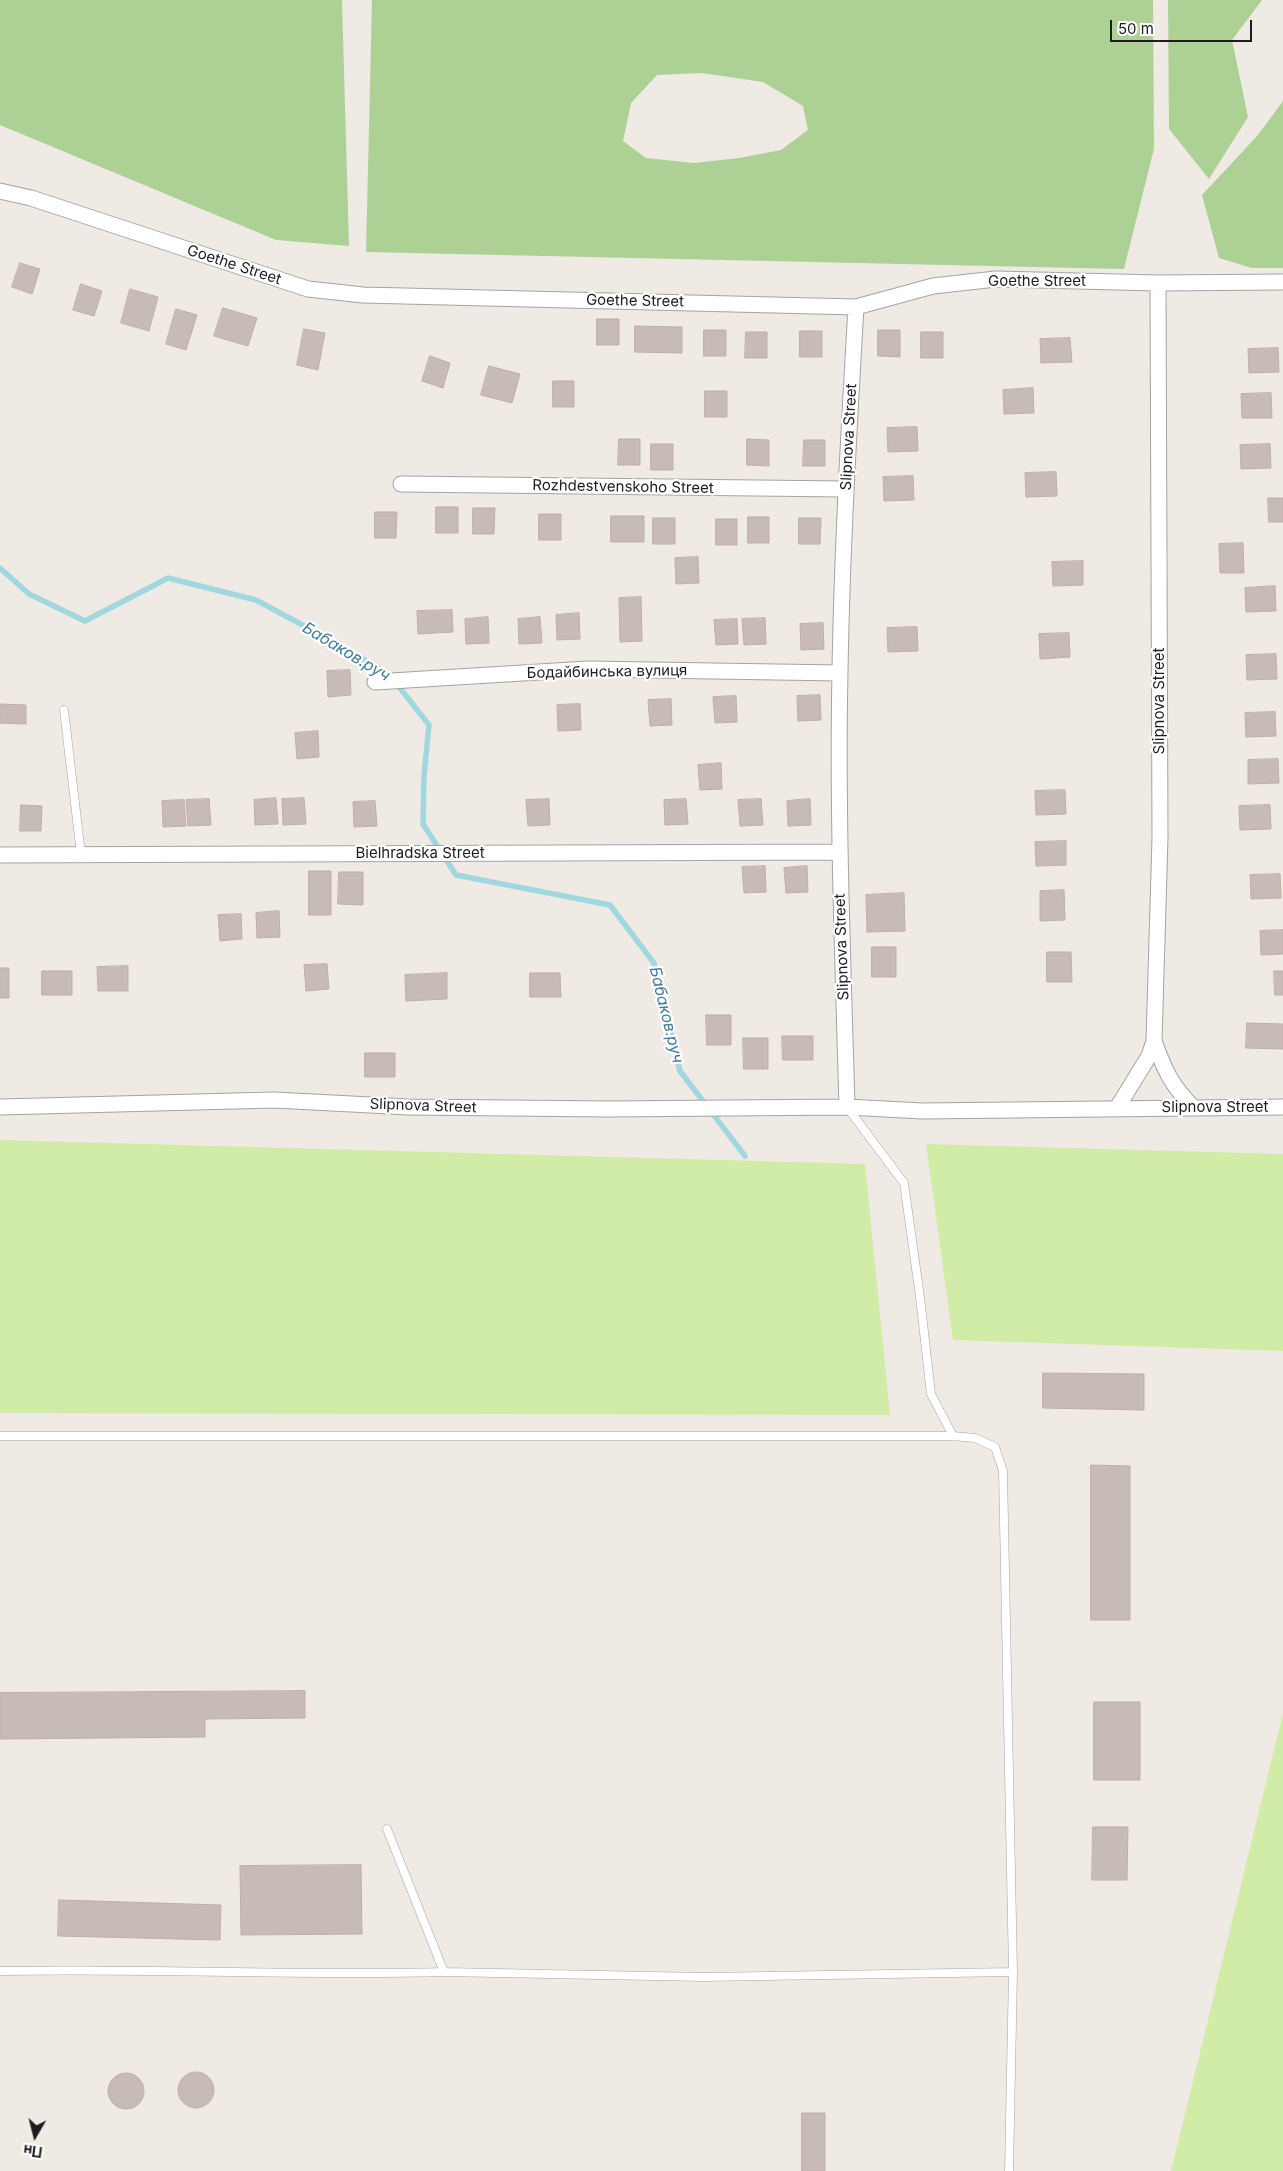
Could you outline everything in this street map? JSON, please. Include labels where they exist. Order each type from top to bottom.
[{"type":"street","name":"Goethe Street","points":[[0,191],[31,198],[308,289],[363,295],[856,306],[933,286],[996,279],[1158,283],[1283,282]]},
{"type":"street","name":"Slipnova Street","points":[[1117,1108],[1150,1056],[1154,1041],[1160,838],[1158,283]]},
{"type":"street","name":"Slipnova Street","points":[[847,1107],[840,852],[840,673],[845,489],[856,306]]},
{"type":"street","name":"Rozhdestvenskoho Street","points":[[401,484],[845,489]]},
{"type":"street","name":"Бодайбинська вулиця","points":[[375,682],[588,670],[840,673]]},
{"type":"street","name":"Bielhradska Street","points":[[0,855],[840,852]]},
{"type":"street","points":[[1154,1041],[1166,1073],[1176,1089],[1194,1108]]},
{"type":"street","name":"Slipnova Street","points":[[0,1107],[274,1100],[409,1107],[694,1109],[847,1107],[922,1111],[1283,1107]]},
{"type":"lane","points":[[64,710],[81,854]]},
{"type":"lane","points":[[847,1107],[904,1183],[931,1394],[953,1436]]},
{"type":"lane","points":[[0,1436],[953,1436],[975,1438],[995,1447],[1003,1471],[1012,1972],[1009,2171]]},
{"type":"lane","points":[[387,1829],[444,1972]]},
{"type":"lane","points":[[0,1971],[172,1970],[370,1974],[444,1972],[704,1977],[1012,1972]]},
{"type":"green space","points":[[0,0],[342,0],[349,246],[276,240],[0,125]]},
{"type":"green space","points":[[372,0],[1153,0],[1154,149],[1124,269],[366,252]],"holes":[[[702,73],[763,82],[803,106],[808,130],[781,150],[739,158],[694,163],[646,158],[623,141],[631,103],[657,75]]]},
{"type":"green space","points":[[1168,0],[1262,0],[1232,40],[1248,117],[1209,179],[1169,129]]},
{"type":"green space","points":[[1283,101],[1283,268],[1252,268],[1219,258],[1202,195],[1258,135]]},
{"type":"green space","points":[[0,1140],[865,1164],[890,1415],[0,1413]]},
{"type":"green space","points":[[926,1144],[1283,1154],[1283,1351],[953,1340]]},
{"type":"green space","points":[[1283,1713],[1283,2171],[1171,2171]]},
{"type":"building","points":[[20,263],[40,269],[32,294],[12,287]]},
{"type":"building","points":[[81,284],[102,291],[94,316],[73,310]]},
{"type":"building","points":[[130,289],[158,297],[149,331],[121,323]]},
{"type":"building","points":[[223,308],[257,318],[248,346],[214,336]]},
{"type":"building","points":[[176,309],[197,315],[186,350],[166,344]]},
{"type":"building","points":[[597,319],[619,319],[619,345],[597,345]]},
{"type":"building","points":[[635,326],[682,327],[682,353],[635,352]]},
{"type":"building","points":[[304,329],[325,333],[318,370],[297,365]]},
{"type":"building","points":[[704,330],[726,330],[726,356],[704,356]]},
{"type":"building","points":[[878,330],[900,330],[900,357],[878,356]]},
{"type":"building","points":[[800,331],[822,331],[822,357],[800,357]]},
{"type":"building","points":[[746,332],[767,332],[767,358],[745,358]]},
{"type":"building","points":[[921,332],[943,332],[943,358],[921,358]]},
{"type":"building","points":[[1070,338],[1072,362],[1041,363],[1040,339]]},
{"type":"building","points":[[1278,348],[1279,372],[1249,373],[1248,349]]},
{"type":"building","points":[[430,356],[450,363],[443,388],[422,381]]},
{"type":"building","points":[[489,366],[520,374],[512,403],[481,395]]},
{"type":"building","points":[[553,381],[574,381],[574,407],[553,407]]},
{"type":"building","points":[[1033,388],[1034,413],[1004,414],[1003,390]]},
{"type":"building","points":[[705,391],[727,391],[727,417],[705,417]]},
{"type":"building","points":[[1271,393],[1272,418],[1242,418],[1241,394]]},
{"type":"building","points":[[917,427],[918,451],[888,452],[887,428]]},
{"type":"building","points":[[619,439],[640,439],[640,465],[618,465]]},
{"type":"building","points":[[747,439],[769,440],[769,466],[747,465]]},
{"type":"building","points":[[804,440],[825,440],[825,466],[803,466]]},
{"type":"building","points":[[651,444],[673,444],[673,470],[651,470]]},
{"type":"building","points":[[1270,444],[1271,468],[1241,469],[1240,445]]},
{"type":"building","points":[[1056,472],[1057,496],[1026,497],[1025,473]]},
{"type":"building","points":[[913,476],[914,500],[884,501],[883,477]]},
{"type":"building","points":[[1268,498],[1283,498],[1283,522],[1269,522]]},
{"type":"building","points":[[436,507],[458,507],[458,533],[436,533]]},
{"type":"building","points":[[473,508],[495,508],[494,534],[473,534]]},
{"type":"building","points":[[375,512],[397,512],[396,538],[375,538]]},
{"type":"building","points":[[539,514],[561,514],[561,540],[539,540]]},
{"type":"building","points":[[611,516],[644,516],[644,542],[611,542]]},
{"type":"building","points":[[748,517],[769,517],[769,543],[748,543]]},
{"type":"building","points":[[653,518],[675,518],[675,544],[653,544]]},
{"type":"building","points":[[799,518],[821,518],[820,544],[799,544]]},
{"type":"building","points":[[716,519],[737,519],[737,545],[716,545]]},
{"type":"building","points":[[1243,543],[1244,573],[1220,573],[1219,544]]},
{"type":"building","points":[[698,557],[699,583],[676,584],[675,558]]},
{"type":"building","points":[[1083,561],[1083,585],[1053,586],[1052,562]]},
{"type":"building","points":[[1275,586],[1276,611],[1246,612],[1245,588]]},
{"type":"building","points":[[641,597],[642,641],[620,642],[619,598]]},
{"type":"building","points":[[452,610],[453,632],[418,634],[417,611]]},
{"type":"building","points":[[579,613],[580,639],[557,640],[556,615]]},
{"type":"building","points":[[488,617],[489,643],[466,644],[465,619]]},
{"type":"building","points":[[540,617],[542,643],[519,644],[518,619]]},
{"type":"building","points":[[765,618],[766,644],[744,645],[742,619]]},
{"type":"building","points":[[737,619],[738,644],[716,645],[714,620]]},
{"type":"building","points":[[823,623],[824,649],[801,650],[800,624]]},
{"type":"building","points":[[917,627],[918,651],[888,652],[887,628]]},
{"type":"building","points":[[1069,633],[1070,657],[1040,659],[1039,634]]},
{"type":"building","points":[[1276,654],[1277,679],[1247,680],[1246,655]]},
{"type":"building","points":[[350,670],[351,695],[328,697],[327,671]]},
{"type":"building","points":[[820,695],[821,720],[798,721],[797,696]]},
{"type":"building","points":[[736,696],[737,722],[715,723],[713,697]]},
{"type":"building","points":[[671,699],[672,725],[650,726],[648,700]]},
{"type":"building","points":[[0,704],[26,705],[26,724],[0,723]]},
{"type":"building","points":[[580,704],[581,730],[558,731],[557,705]]},
{"type":"building","points":[[1275,712],[1276,736],[1246,737],[1245,713]]},
{"type":"building","points":[[318,731],[319,757],[297,759],[295,733]]},
{"type":"building","points":[[1278,759],[1279,783],[1248,784],[1248,760]]},
{"type":"building","points":[[721,763],[722,789],[700,790],[698,765]]},
{"type":"building","points":[[1065,790],[1066,814],[1036,815],[1035,791]]},
{"type":"building","points":[[276,798],[278,824],[255,825],[254,800]]},
{"type":"building","points":[[304,798],[306,824],[283,825],[282,799]]},
{"type":"building","points":[[209,799],[211,825],[188,826],[186,800]]},
{"type":"building","points":[[549,799],[550,825],[528,826],[526,800]]},
{"type":"building","points":[[686,799],[688,824],[665,825],[664,800]]},
{"type":"building","points":[[761,799],[763,825],[740,826],[738,800]]},
{"type":"building","points":[[810,799],[811,825],[788,826],[787,801]]},
{"type":"building","points":[[184,800],[186,826],[163,827],[162,801]]},
{"type":"building","points":[[375,801],[377,826],[354,827],[353,802]]},
{"type":"building","points":[[21,805],[42,806],[41,831],[20,831]]},
{"type":"building","points":[[1270,805],[1271,829],[1240,830],[1239,806]]},
{"type":"building","points":[[1066,841],[1066,865],[1036,866],[1035,842]]},
{"type":"building","points":[[765,866],[766,892],[744,893],[742,867]]},
{"type":"building","points":[[807,866],[808,892],[786,893],[784,868]]},
{"type":"building","points":[[309,871],[331,871],[331,915],[309,915]]},
{"type":"building","points":[[339,872],[363,872],[363,905],[338,904]]},
{"type":"building","points":[[1280,874],[1281,898],[1251,899],[1250,875]]},
{"type":"building","points":[[1064,890],[1065,920],[1040,921],[1040,891]]},
{"type":"building","points":[[904,893],[905,931],[867,932],[866,895]]},
{"type":"building","points":[[279,911],[280,937],[257,938],[256,913]]},
{"type":"building","points":[[241,914],[242,939],[220,941],[218,915]]},
{"type":"building","points":[[1283,930],[1283,954],[1261,955],[1260,931]]},
{"type":"building","points":[[872,947],[896,947],[896,977],[872,977]]},
{"type":"building","points":[[1047,952],[1071,952],[1072,982],[1047,982]]},
{"type":"building","points":[[327,964],[329,989],[306,991],[304,965]]},
{"type":"building","points":[[128,966],[128,991],[98,991],[97,967]]},
{"type":"building","points":[[0,968],[9,968],[9,998],[0,998]]},
{"type":"building","points":[[42,971],[72,971],[72,995],[42,995]]},
{"type":"building","points":[[1274,971],[1283,971],[1283,995],[1275,995]]},
{"type":"building","points":[[447,973],[447,999],[406,1001],[405,975]]},
{"type":"building","points":[[530,973],[560,973],[561,997],[530,997]]},
{"type":"building","points":[[706,1015],[731,1015],[731,1045],[707,1045]]},
{"type":"building","points":[[1247,1023],[1283,1024],[1283,1049],[1246,1048]]},
{"type":"building","points":[[782,1036],[813,1036],[813,1060],[783,1060]]},
{"type":"building","points":[[743,1038],[768,1038],[768,1069],[744,1069]]},
{"type":"building","points":[[365,1053],[395,1053],[395,1077],[365,1077]]},
{"type":"building","points":[[1043,1373],[1144,1374],[1144,1410],[1043,1408]]},
{"type":"building","points":[[1091,1465],[1130,1466],[1130,1620],[1091,1620]]},
{"type":"building","points":[[305,1691],[305,1718],[205,1719],[205,1737],[0,1739],[0,1693]]},
{"type":"building","points":[[1094,1702],[1140,1702],[1140,1780],[1094,1780]]},
{"type":"building","points":[[1093,1827],[1128,1827],[1127,1880],[1092,1880]]},
{"type":"building","points":[[361,1865],[362,1934],[241,1935],[240,1866]]},
{"type":"building","points":[[59,1900],[221,1905],[220,1940],[58,1936]]},
{"type":"building","points":[[196,2072],[203,2073],[209,2077],[213,2083],[213,2097],[209,2103],[203,2107],[196,2108],[189,2107],[183,2103],[179,2097],[178,2090],[179,2083],[183,2077],[189,2073]]},
{"type":"building","points":[[126,2073],[133,2074],[139,2078],[143,2084],[143,2098],[139,2104],[133,2108],[126,2109],[119,2108],[113,2104],[109,2098],[108,2091],[109,2084],[113,2078],[119,2074]]},
{"type":"building","points":[[802,2113],[825,2113],[825,2171],[802,2171]]},
{"type":"waterway","name":"Бабаков.руч","points":[[0,568],[29,594],[85,621],[168,578],[256,600],[389,674],[429,725],[424,776],[423,824],[456,875],[610,905],[654,963],[680,1071],[745,1156]]}]
